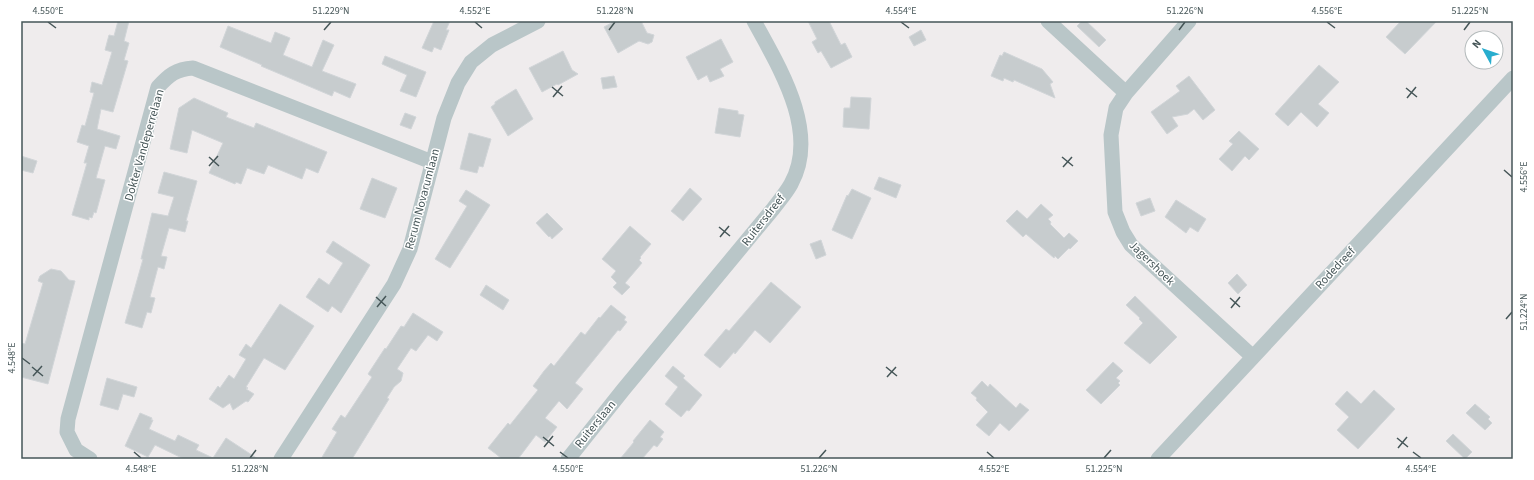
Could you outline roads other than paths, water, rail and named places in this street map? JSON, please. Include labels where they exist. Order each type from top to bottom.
[{"type":"street","name":"Rerum Novarumlaan","points":[[281,459],[394,284],[410,249],[444,118],[458,83],[471,62],[492,45],[538,21]]},
{"type":"street","name":"Ruitersdreef","points":[[623,390],[773,209],[791,184],[799,162],[801,137],[796,111],[787,81],[754,21]]},
{"type":"street","points":[[1048,21],[1126,93]]},
{"type":"street","name":"Jagershoek","points":[[1189,21],[1126,93],[1116,108],[1111,135],[1115,212],[1122,232],[1131,245],[1253,357]]},
{"type":"street","name":"Dokter Vandeperrelaan","points":[[90,459],[76,450],[67,432],[68,419],[158,87],[167,77],[182,69],[193,68],[432,162]]},
{"type":"street","name":"Rodedreef","points":[[1158,459],[1513,78]]},
{"type":"street","name":"Ruiterslaan","points":[[568,459],[623,390]]}]
